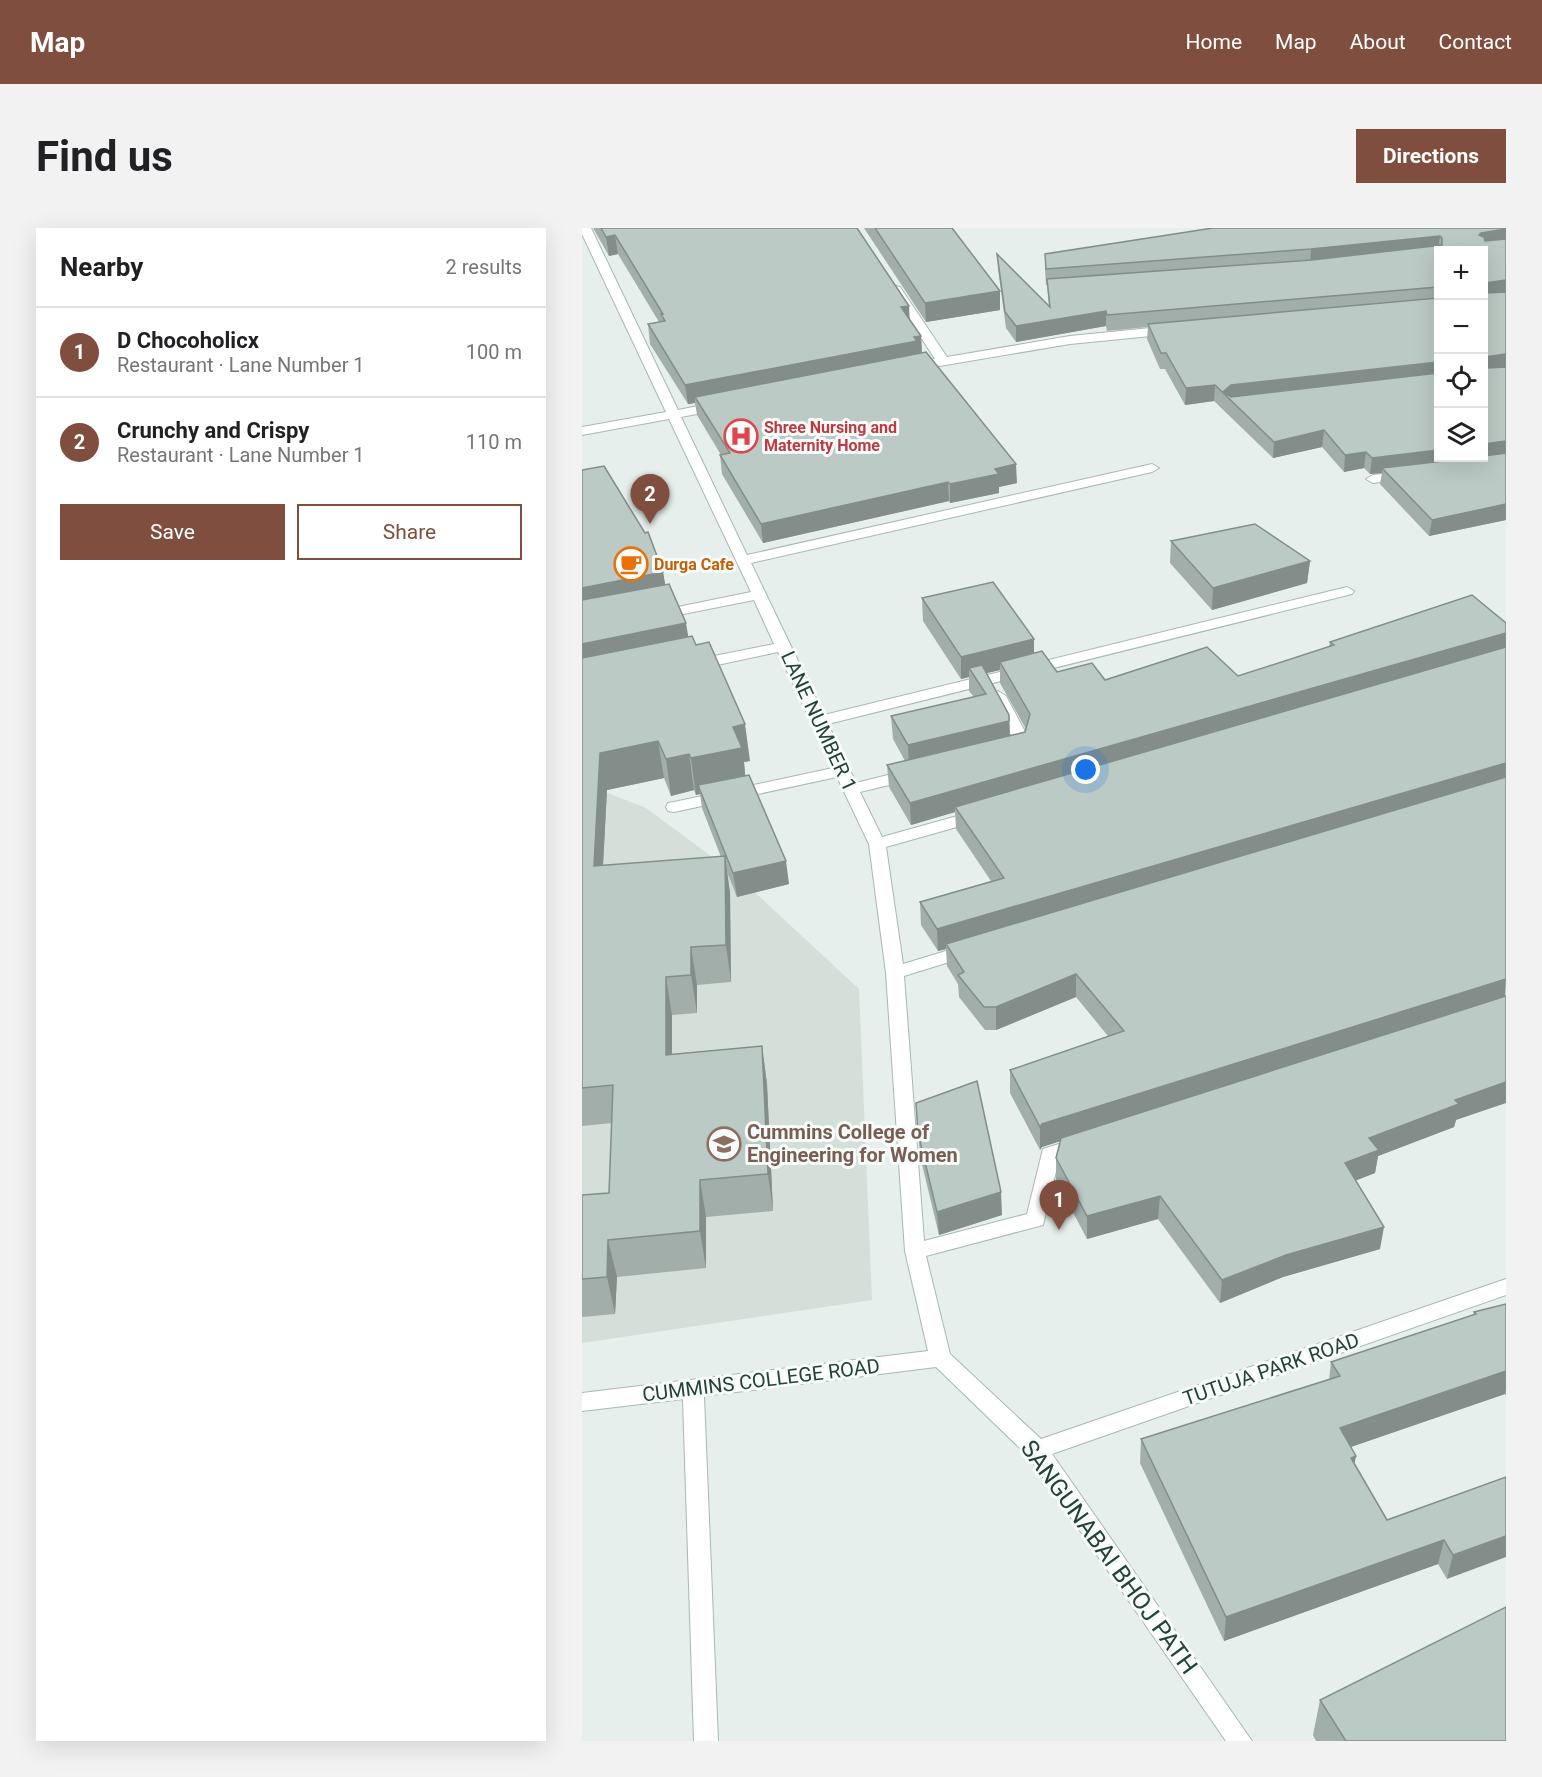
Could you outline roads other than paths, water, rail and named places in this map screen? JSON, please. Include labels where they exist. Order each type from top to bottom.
[{"type":"street","name":"LANE NUMBER 1","points":[[585,228],[877,844],[895,973],[915,1251],[940,1358]]},
{"type":"street","points":[[886,275],[943,361]]},
{"type":"street","points":[[897,370],[1070,340],[1188,329]]},
{"type":"street","points":[[582,431],[733,403]]},
{"type":"street","points":[[743,560],[1152,468]]},
{"type":"street","points":[[1373,479],[1417,474]]},
{"type":"street","points":[[819,721],[1347,591]]},
{"type":"street","points":[[639,619],[759,595]]},
{"type":"street","points":[[681,667],[784,646]]},
{"type":"street","points":[[988,679],[1020,737],[1018,749],[996,754]]},
{"type":"street","points":[[851,789],[930,770]]},
{"type":"street","points":[[674,807],[843,771]]},
{"type":"street","points":[[877,844],[991,811]]},
{"type":"street","points":[[895,973],[982,947]]},
{"type":"street","points":[[915,1251],[1036,1220],[1050,1154],[1095,1140]]},
{"type":"street","name":"TUTUJA PARK ROAD","points":[[1037,1450],[1506,1287]]},
{"type":"street","name":"CUMMINS COLLEGE ROAD","points":[[582,1402],[940,1358]]},
{"type":"street","name":"SANGUNABAI BHOJ PATH","points":[[940,1358],[1037,1450],[1240,1741]]},
{"type":"street","points":[[693,1388],[706,1741]]},
{"type":"place","name":"Shree Nursing and Maternity Home","points":[[741,436]]},
{"type":"place","name":"Crunchy and Crispy","points":[[650,524]]},
{"type":"place","name":"Durga Cafe","points":[[631,564]]},
{"type":"place","name":"Cummins College of Engineering for Women","points":[[724,1144]]},
{"type":"place","name":"D Chocoholicx","points":[[1059,1230]]}]
